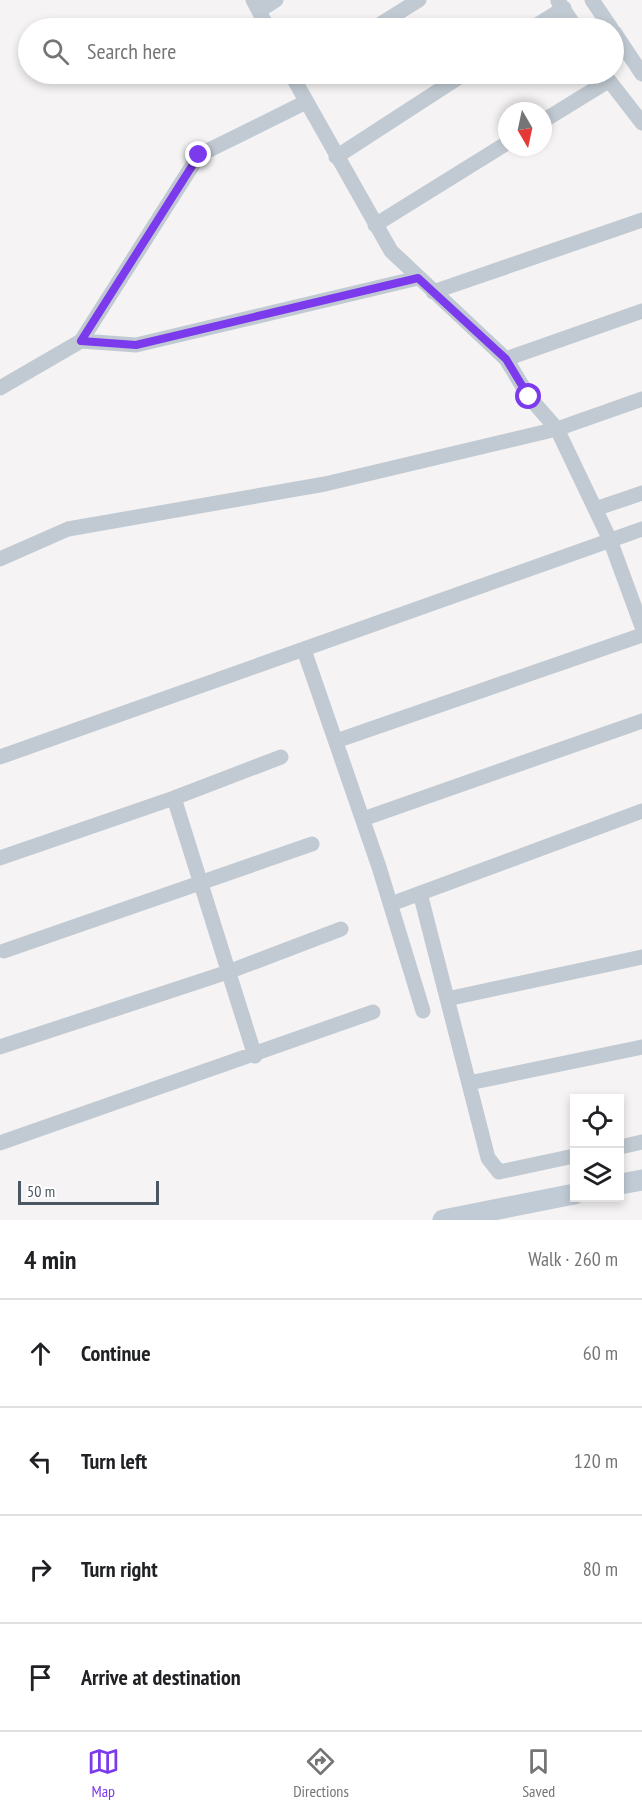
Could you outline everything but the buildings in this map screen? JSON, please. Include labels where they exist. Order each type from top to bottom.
[{"type":"street","points":[[256,6],[276,0]]},
{"type":"street","points":[[390,18],[419,0]]},
{"type":"street","points":[[592,0],[604,18]]},
{"type":"street","points":[[544,18],[561,4],[570,18]]},
{"type":"street","points":[[624,48],[642,74]]},
{"type":"street","points":[[299,84],[306,102],[336,157],[391,251],[506,359],[529,397],[557,429],[610,540],[642,627]]},
{"type":"street","points":[[336,157],[449,84]]},
{"type":"street","points":[[552,115],[596,84]]},
{"type":"street","points":[[611,84],[642,123]]},
{"type":"street","points":[[0,388],[81,341],[199,155],[306,102]]},
{"type":"street","points":[[375,225],[498,149]]},
{"type":"street","points":[[433,292],[642,220]]},
{"type":"street","points":[[81,341],[136,345],[418,278]]},
{"type":"street","points":[[506,359],[642,311]]},
{"type":"street","points":[[0,559],[68,529],[325,484],[557,429],[642,399]]},
{"type":"street","points":[[595,510],[642,493]]},
{"type":"street","points":[[0,757],[642,529]]},
{"type":"street","points":[[336,741],[642,635]]},
{"type":"street","points":[[304,650],[363,819],[423,1011]]},
{"type":"street","points":[[363,819],[642,721]]},
{"type":"street","points":[[0,858],[174,798],[281,758]]},
{"type":"street","points":[[174,798],[255,1056]]},
{"type":"street","points":[[391,904],[642,811]]},
{"type":"street","points":[[4,951],[312,844]]},
{"type":"street","points":[[420,893],[488,1158],[500,1172],[570,1157]]},
{"type":"street","points":[[0,1047],[228,972],[341,928]]},
{"type":"street","points":[[447,999],[642,957]]},
{"type":"street","points":[[0,1143],[255,1056],[374,1012]]},
{"type":"street","points":[[469,1083],[642,1047]]},
{"type":"street","points":[[624,1146],[642,1142]]},
{"type":"street","points":[[624,1183],[642,1180]]},
{"type":"street","points":[[443,1220],[570,1195]]},
{"type":"route","points":[[199,155],[81,341],[136,345],[418,278],[506,359],[529,397]]}]
